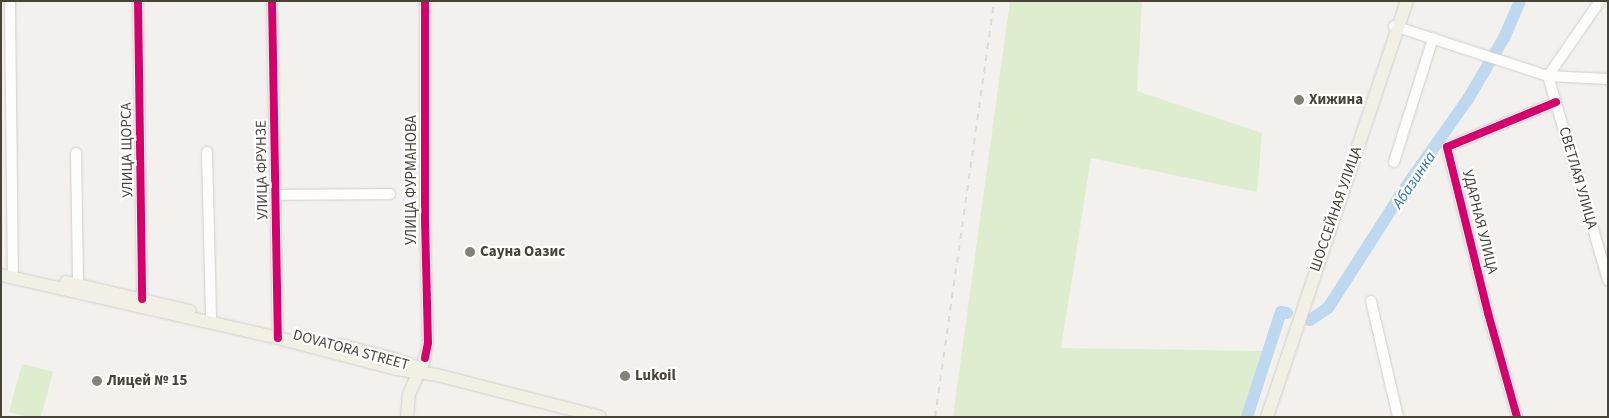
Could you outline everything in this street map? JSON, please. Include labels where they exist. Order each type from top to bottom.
[{"type":"main road","name":"ШОССЕЙНАЯ УЛИЦА","points":[[1266,417],[1396,26],[1402,1]]},
{"type":"main road","name":"ШОССЕЙНАЯ УЛИЦА","points":[[1396,26],[1407,1]]},
{"type":"main road","name":"DOVATORA STREET","points":[[5,271],[78,284],[279,334]]},
{"type":"main road","name":"DOVATORA STREET","points":[[5,271],[398,360],[437,375],[600,417]]},
{"type":"main road","points":[[407,417],[409,394],[421,368]]},
{"type":"main road","points":[[412,417],[421,368]]},
{"type":"street","points":[[5,271],[10,1]]},
{"type":"street","name":"УЛИЦА ЩОРСА","points":[[138,1],[142,299]]},
{"type":"street","name":"УЛИЦА ФРУНЗЕ","points":[[272,1],[279,334]]},
{"type":"street","name":"УЛИЦА ФУРМАНОВА","points":[[421,368],[428,343],[425,203],[425,1]]},
{"type":"street","points":[[1548,76],[1600,1]]},
{"type":"street","points":[[1396,26],[1548,76],[1608,79]]},
{"type":"street","points":[[1394,162],[1433,38]]},
{"type":"street","name":"СВЕТЛАЯ УЛИЦА","points":[[1548,76],[1608,280]]},
{"type":"street","name":"УДАРНАЯ УЛИЦА","points":[[1518,417],[1488,313],[1447,147],[1556,102]]},
{"type":"street","points":[[207,152],[211,316]]},
{"type":"street","points":[[76,153],[78,284]]},
{"type":"street","points":[[276,195],[390,194]]},
{"type":"street","points":[[1370,301],[1398,417]]},
{"type":"green space","points":[[1010,1],[1142,1],[1137,91],[1262,133],[1257,192],[1091,158],[1061,348],[1266,351],[1242,417],[953,417]]},
{"type":"green space","points":[[22,364],[53,372],[41,417],[28,417],[9,412]]},
{"type":"waterway","name":"Абазинка","points":[[1307,319],[1310,320],[1328,308],[1403,191],[1468,99],[1504,38],[1520,1]]},
{"type":"waterway","name":"Абазинка","points":[[1247,417],[1281,312],[1287,313]]},
{"type":"railway","points":[[935,417],[994,1]]},
{"type":"cycle path","points":[[138,1],[142,299]]},
{"type":"cycle path","points":[[272,1],[278,338]]},
{"type":"cycle path","points":[[425,1],[425,219],[428,343],[425,358]]},
{"type":"cycle path","points":[[1517,417],[1488,313],[1447,147],[1556,102]]},
{"type":"place","name":"Хижина","points":[[1299,100]]},
{"type":"place","name":"Сауна Оазис","points":[[470,252]]},
{"type":"place","name":"Lukoil","points":[[625,376]]},
{"type":"place","name":"Лицей № 15","points":[[97,381]]}]
